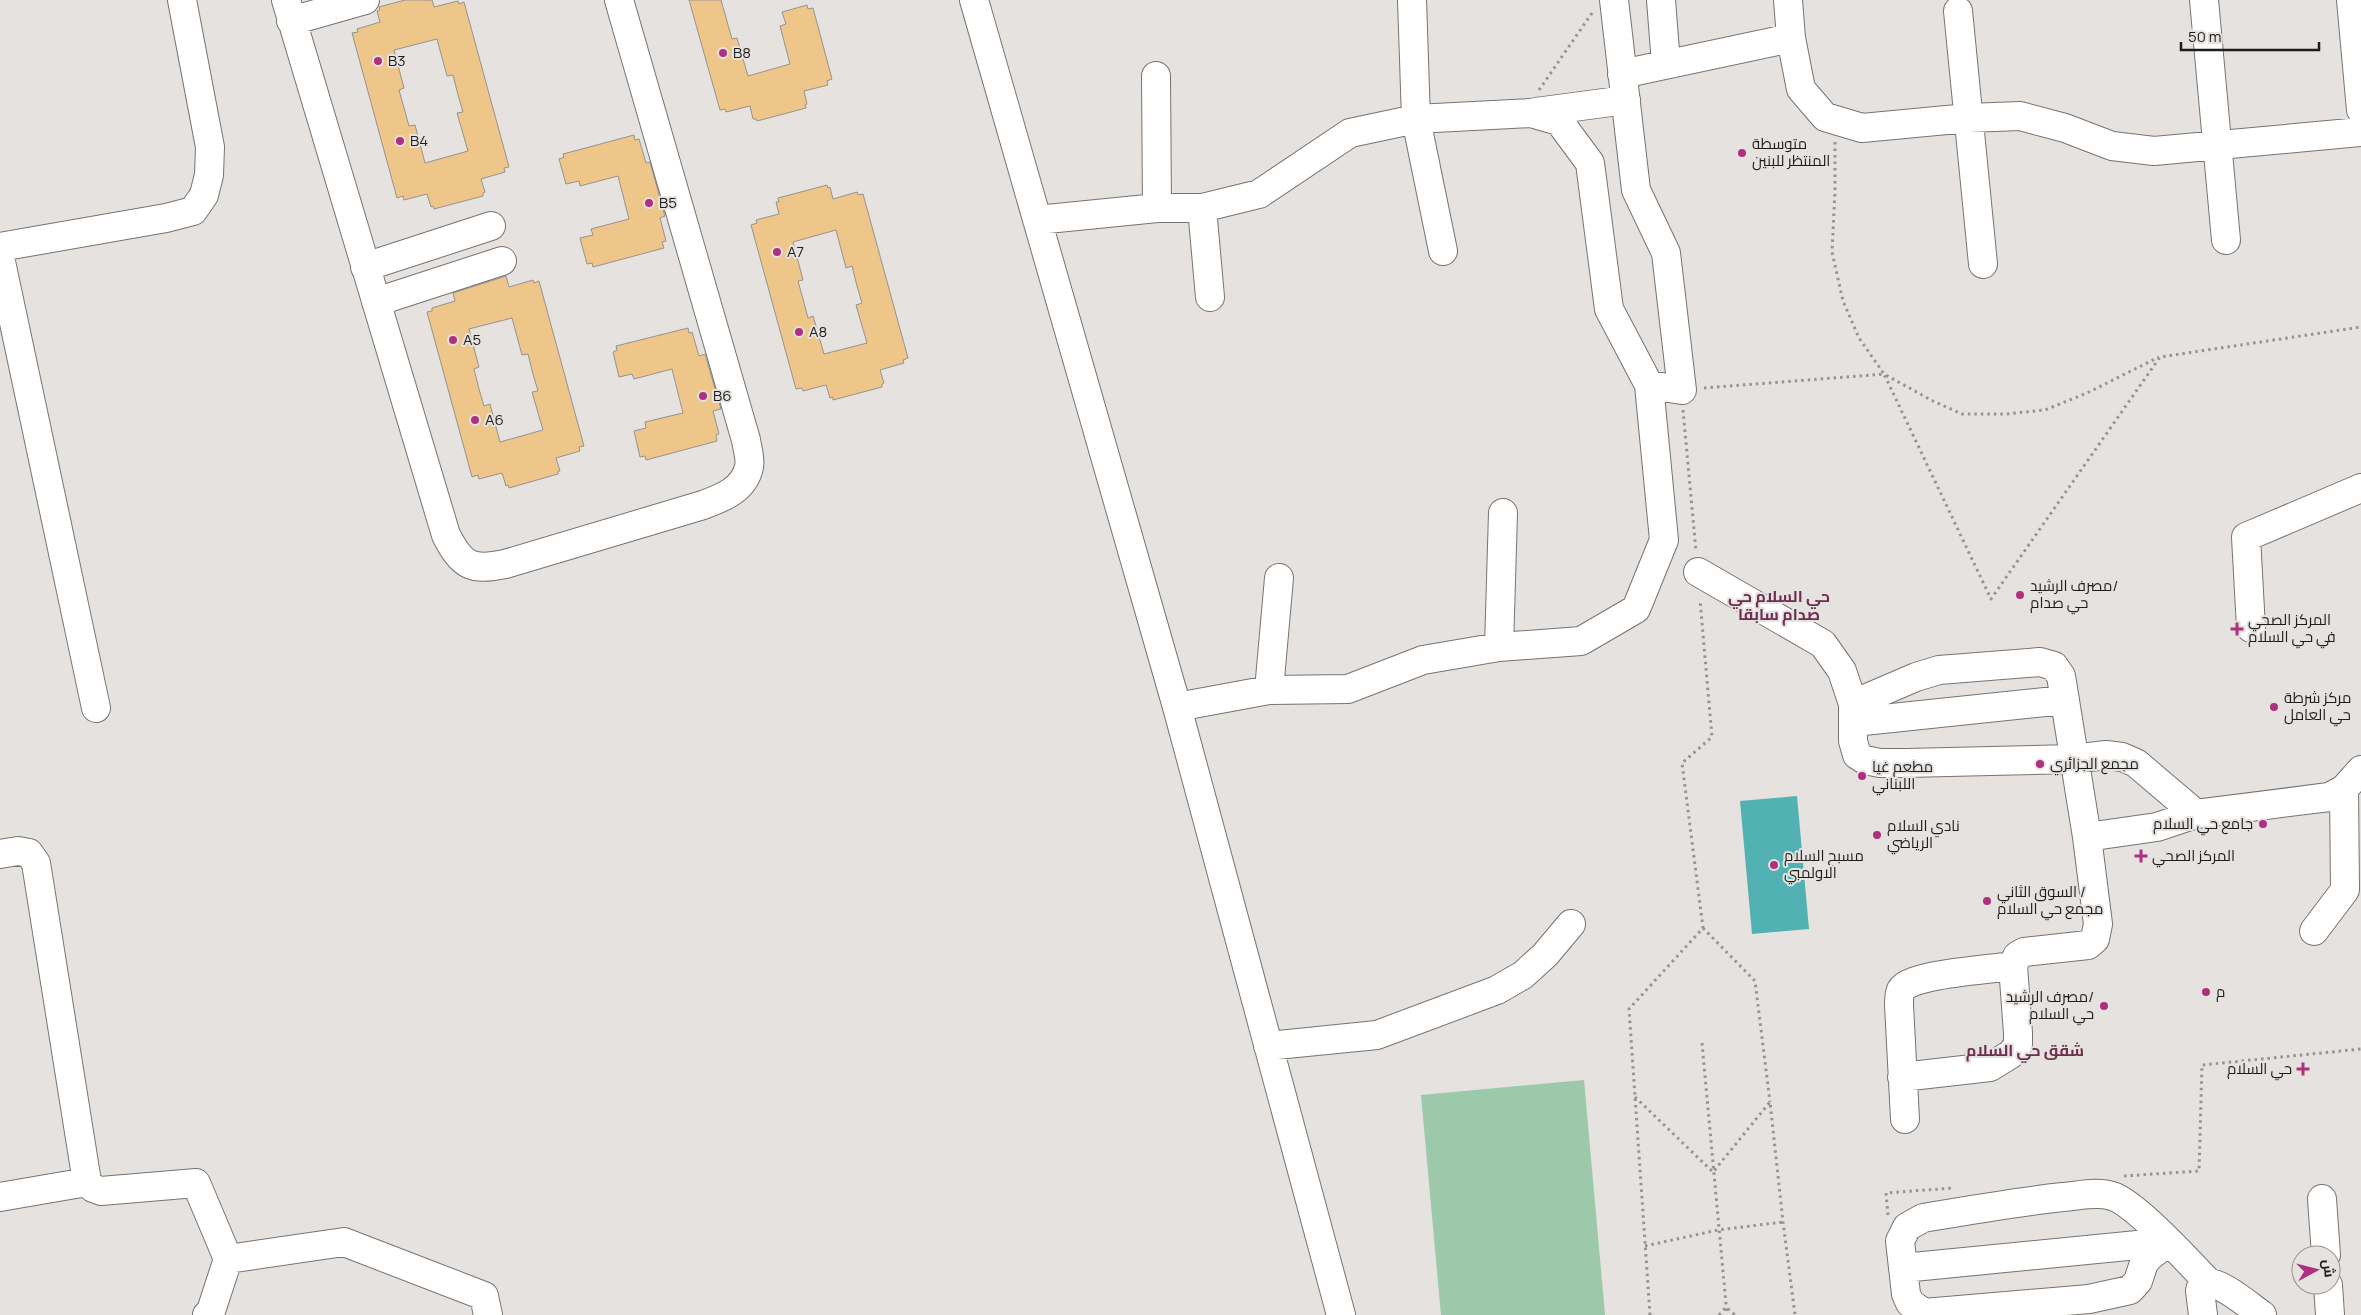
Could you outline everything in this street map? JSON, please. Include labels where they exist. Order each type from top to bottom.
[{"type":"street","points":[[0,247],[166,218],[192,211],[204,195],[209,175],[210,147],[182,0]]},
{"type":"street","points":[[365,0],[289,10],[446,535],[455,553],[468,566],[485,568],[505,564],[703,505],[727,496],[742,482],[750,466],[746,440],[619,0]]},
{"type":"street","points":[[974,0],[1177,707],[1341,1315]]},
{"type":"street","points":[[1412,0],[1416,119],[1443,251]]},
{"type":"street","points":[[1661,0],[1666,64]]},
{"type":"street","points":[[1788,0],[1791,38],[1801,90],[1825,117],[1862,128],[1968,118],[2020,116],[2065,128],[2112,146],[2154,151],[2361,132]]},
{"type":"street","points":[[2204,0],[2226,240]]},
{"type":"street","points":[[2351,0],[2361,110]]},
{"type":"street","points":[[1605,4],[1624,87],[1636,190],[1666,253],[1682,390],[1649,385]]},
{"type":"street","points":[[1958,11],[1983,264]]},
{"type":"street","points":[[1522,114],[1624,87],[1666,64],[1791,38]]},
{"type":"street","points":[[1156,76],[1157,208]]},
{"type":"street","points":[[1037,220],[1157,208],[1202,208],[1259,194],[1350,133],[1416,119],[1532,114],[1559,121],[1590,163],[1610,310],[1649,385],[1664,540],[1636,609],[1581,641],[1499,647],[1423,660],[1348,689],[1269,690],[1177,707]]},
{"type":"street","points":[[1202,208],[1210,297]]},
{"type":"street","points":[[365,266],[491,226]]},
{"type":"street","points":[[0,257],[96,708]]},
{"type":"street","points":[[376,302],[502,261]]},
{"type":"street","points":[[2251,628],[2246,537],[2361,488]]},
{"type":"street","points":[[1499,647],[1503,513]]},
{"type":"street","points":[[1698,572],[1823,644],[1842,671],[1854,713],[1853,741],[1857,755],[1865,760],[1880,764],[2073,759],[2106,755],[2122,757],[2136,763],[2196,814]]},
{"type":"street","points":[[1269,690],[1279,578]]},
{"type":"street","points":[[1854,713],[1916,678],[1939,670],[2040,662],[2054,666],[2061,676],[2087,838],[2098,924],[2095,940],[2088,945],[2024,952],[2017,956],[2013,966],[2018,1045],[2012,1054],[1990,1067],[1902,1077]]},
{"type":"street","points":[[1854,713],[2064,700]]},
{"type":"street","points":[[2087,838],[2156,827],[2196,814],[2329,797],[2353,779]]},
{"type":"street","points":[[2314,930],[2345,890],[2353,779]]},
{"type":"street","points":[[0,854],[18,851],[29,853],[36,863],[86,1182]]},
{"type":"street","points":[[1268,1046],[1376,1035],[1497,990],[1523,975],[1545,956],[1572,924]]},
{"type":"street","points":[[1905,1119],[1899,1005],[1900,990],[1908,983],[1924,978],[2013,966]]},
{"type":"street","points":[[0,1197],[86,1182],[101,1191],[196,1184],[228,1259],[210,1314],[207,1315]]},
{"type":"street","points":[[2168,1242],[2148,1256],[2138,1281],[2130,1290],[2089,1299],[1924,1313],[1910,1303],[1900,1241],[1907,1227],[1914,1221],[1923,1218],[2036,1200],[2090,1194],[2112,1196],[2126,1203],[2168,1242],[2208,1282],[2225,1289],[2262,1315]]},
{"type":"street","points":[[2322,1199],[2325,1245]]},
{"type":"street","points":[[228,1259],[344,1242],[484,1296],[488,1315]]},
{"type":"street","points":[[1903,1268],[2168,1242]]},
{"type":"street","points":[[2203,1315],[2200,1291],[2202,1283],[2208,1282]]},
{"type":"street","points":[[2329,1295],[2330,1315]]},
{"type":"path","points":[[1522,114],[1605,4]]},
{"type":"path","points":[[1825,117],[1835,141],[1832,252],[1843,301],[1859,338],[1884,374],[1990,600],[2160,357]]},
{"type":"path","points":[[1795,1315],[1782,1222],[1755,981],[1703,928],[1682,763],[1712,738],[1682,390],[1884,374],[1933,401],[1962,414],[2006,414],[2044,410],[2087,393],[2160,357],[2361,327]]},
{"type":"path","points":[[1650,1315],[1629,1009],[1703,928]]},
{"type":"path","points":[[1702,1043],[1727,1315]]},
{"type":"path","points":[[2121,1176],[2199,1171],[2202,1065],[2361,1049]]},
{"type":"path","points":[[1635,1097],[1713,1172]]},
{"type":"path","points":[[1713,1172],[1770,1102]]},
{"type":"path","points":[[1889,1221],[1886,1193],[1955,1188]]},
{"type":"path","points":[[1645,1246],[1718,1230],[1782,1222]]},
{"type":"path","points":[[1719,1315],[1726,1307]]},
{"type":"path","points":[[1726,1307],[1735,1315]]},
{"type":"green space","points":[[1584,1080],[1605,1315],[1441,1315],[1421,1095]]},
{"type":"water","name":"مسبح السلام الاولمبي","points":[[1797,796],[1809,929],[1752,934],[1740,801]]},
{"type":"building","points":[[405,0],[432,0],[434,7],[458,1],[459,4],[464,2],[509,167],[504,168],[505,172],[481,179],[485,192],[483,196],[434,209],[433,206],[431,207],[427,194],[404,200],[403,196],[397,198],[352,33],[358,32],[357,29],[380,22],[377,11],[380,10],[379,7]],"holes":[[[437,39],[447,76],[453,75],[463,112],[457,113],[468,151],[425,163],[415,125],[409,126],[399,90],[404,88],[394,50]]]},
{"type":"building","name":"B8","points":[[689,0],[721,0],[732,39],[737,38],[748,76],[790,64],[780,26],[786,24],[782,12],[807,5],[808,9],[813,8],[832,79],[827,81],[828,85],[804,91],[806,108],[757,121],[753,119],[750,106],[726,112],[725,109],[720,110]]},
{"type":"building","name":"B5","points":[[634,135],[635,140],[639,139],[646,163],[650,162],[665,216],[660,218],[666,241],[662,242],[664,248],[593,267],[592,263],[587,264],[580,238],[593,235],[591,229],[629,219],[618,176],[580,186],[579,181],[566,184],[559,159],[564,157],[563,154]]},
{"type":"building","points":[[827,185],[828,188],[830,187],[833,199],[857,192],[858,195],[863,194],[908,358],[903,360],[904,363],[880,370],[884,383],[882,387],[833,400],[833,397],[830,398],[826,385],[803,391],[802,388],[796,389],[751,225],[757,223],[756,220],[779,214],[776,202],[779,202],[778,198]],"holes":[[[836,230],[846,268],[852,266],[862,303],[856,305],[867,343],[824,354],[813,316],[808,318],[798,281],[803,280],[793,242]]]},
{"type":"building","points":[[506,276],[509,287],[533,280],[534,283],[539,281],[584,446],[579,447],[580,451],[556,458],[560,471],[558,471],[558,474],[509,488],[508,485],[506,486],[502,473],[479,479],[478,475],[472,477],[427,312],[432,311],[432,308],[455,301],[453,293]],"holes":[[[512,318],[522,355],[528,354],[538,391],[532,392],[543,430],[500,442],[490,404],[484,406],[479,389],[474,369],[479,367],[469,329]]]},
{"type":"building","name":"B6","points":[[688,328],[689,333],[692,332],[699,356],[705,354],[721,409],[713,411],[719,434],[716,435],[717,441],[646,460],[645,456],[640,457],[634,431],[646,428],[645,422],[683,413],[672,369],[634,379],[632,374],[619,377],[613,352],[617,350],[616,346]]},
{"type":"place","name":"B8","points":[[723,53]]},
{"type":"place","name":"B3","points":[[378,61]]},
{"type":"place","name":"B4","points":[[400,141]]},
{"type":"place","name":"متوسطة المنتظر للبنين","points":[[1742,153]]},
{"type":"place","name":"B5","points":[[649,203]]},
{"type":"place","name":"A7","points":[[777,252]]},
{"type":"place","name":"A8","points":[[799,332]]},
{"type":"place","name":"A5","points":[[453,340]]},
{"type":"place","name":"B6","points":[[703,396]]},
{"type":"place","name":"A6","points":[[475,420]]},
{"type":"place","name":"مصرف الرشيد/ حي صدام","points":[[2020,595]]},
{"type":"place","name":"المركز الصحي في حي السلام","points":[[2237,629]]},
{"type":"place","name":"مركز شرطة حي العامل","points":[[2274,707]]},
{"type":"place","name":"مجمع الجزائري","points":[[2040,764]]},
{"type":"place","name":"مطعم غيا اللبناني","points":[[1862,776]]},
{"type":"place","name":"جامع حي السلام","points":[[2263,824]]},
{"type":"place","name":"نادي السلام الرياضي","points":[[1877,835]]},
{"type":"place","name":"المركز الصحي","points":[[2141,856]]},
{"type":"place","name":"مسبح السلام الاولمبي","points":[[1774,865]]},
{"type":"place","name":"السوق الثاني / مجمع حي السلام","points":[[1987,901]]},
{"type":"place","name":"م","points":[[2206,992]]},
{"type":"place","name":"مصرف الرشيد/ حي السلام","points":[[2104,1006]]},
{"type":"place","name":"حي السلام","points":[[2303,1069]]},
{"type":"district","name":"حي السلام حي صدام سابقا","points":[[1779,605]]},
{"type":"district","name":"شقق حي السلام","points":[[2025,1050]]}]
